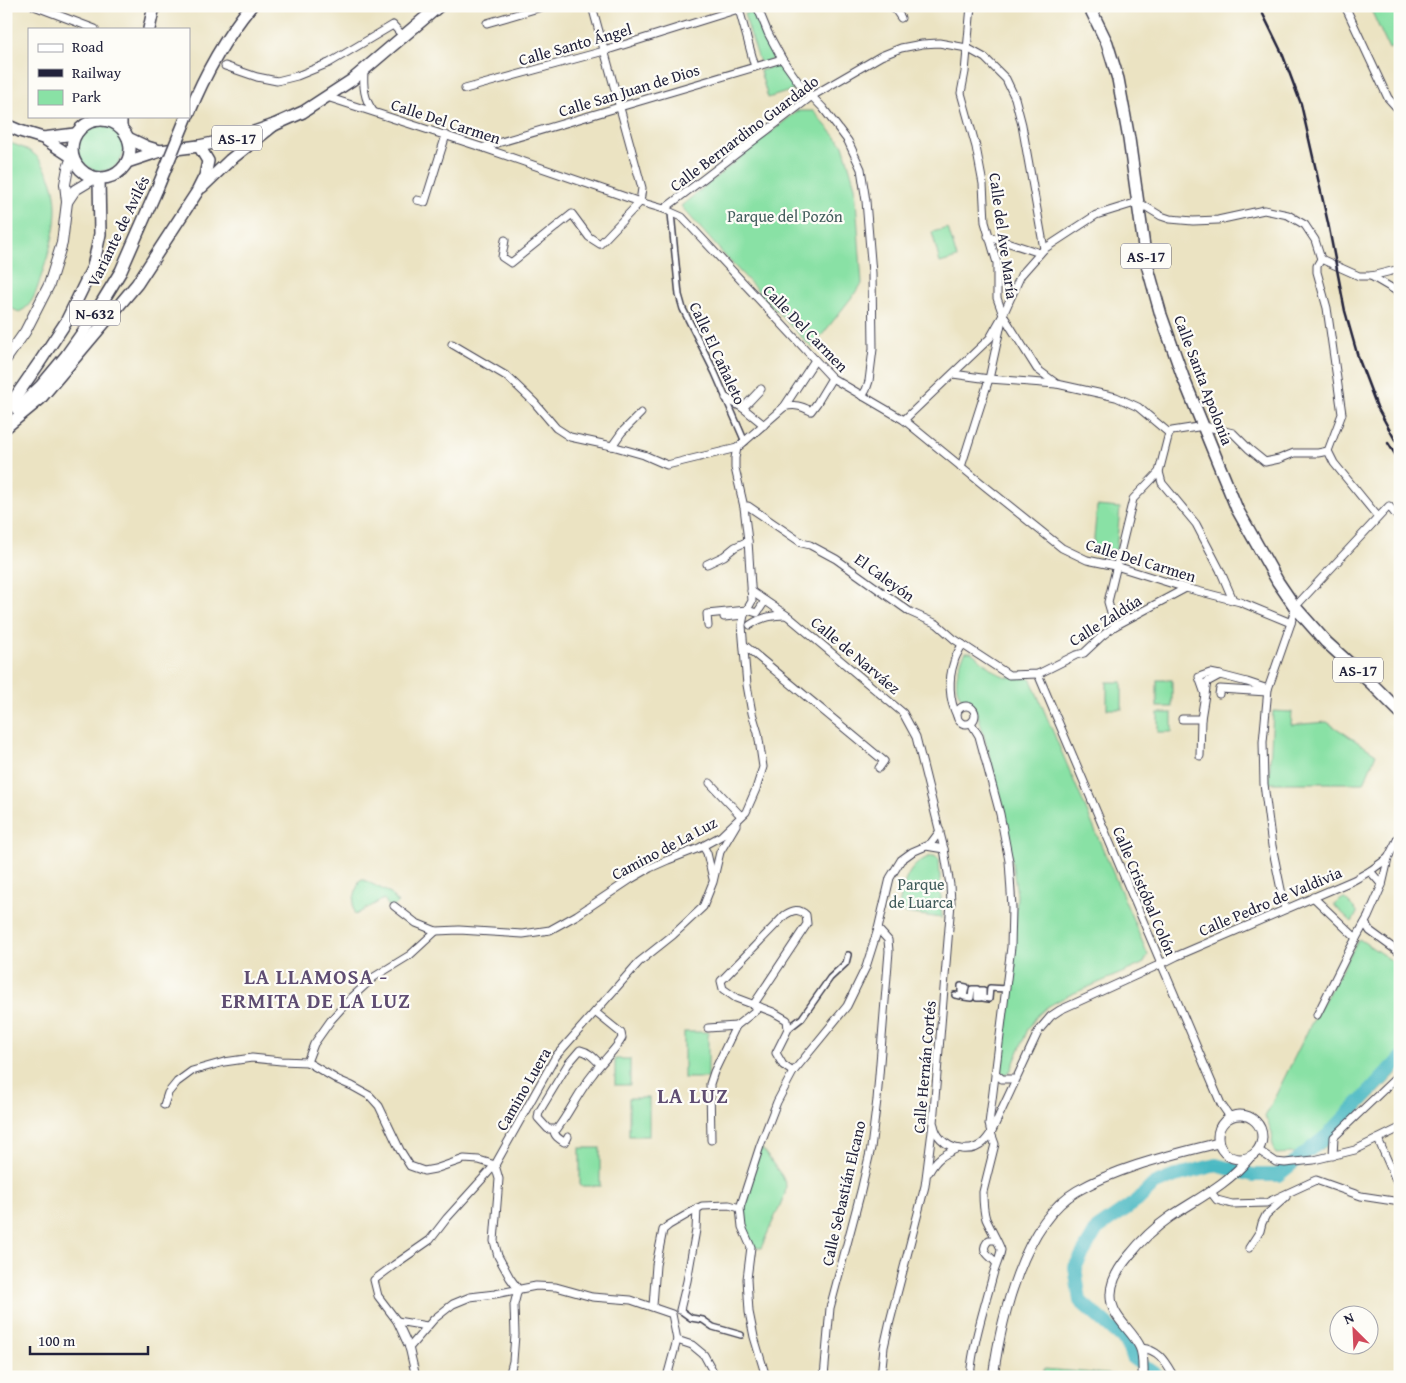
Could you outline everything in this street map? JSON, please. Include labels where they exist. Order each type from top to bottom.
[{"type":"main road","points":[[148,28],[154,6]]},
{"type":"main road","name":"Variante de Avilés","points":[[190,110],[218,54],[242,16],[251,6]]},
{"type":"main road","name":"AS-17","points":[[6,125],[43,138],[72,157],[85,174],[97,178],[105,178],[116,174],[128,162],[160,151],[199,146],[237,138],[274,126],[303,112],[364,71],[439,6]]},
{"type":"main road","name":"Calle Santa Apolonia","points":[[1089,6],[1107,43],[1118,79],[1129,139],[1146,261],[1161,315],[1237,509],[1278,582],[1295,607],[1326,642],[1400,712]]},
{"type":"main road","name":"AS-17","points":[[43,138],[75,134],[89,122],[102,118],[112,122],[121,122],[128,138],[160,151]]},
{"type":"main road","name":"Variante de Avilés","points":[[6,420],[41,386],[66,356],[88,325],[121,271],[187,118]]},
{"type":"main road","points":[[198,192],[230,160],[274,126]]},
{"type":"main road","points":[[6,359],[25,332],[49,285],[62,243],[67,202],[66,184],[75,134]]},
{"type":"main road","points":[[128,138],[130,153],[128,162]]},
{"type":"main road","points":[[6,427],[40,399],[137,284],[198,192],[205,176],[208,161],[199,146]]},
{"type":"main road","points":[[6,408],[66,322],[92,267],[100,234],[97,178],[75,190],[67,202]]},
{"type":"street","points":[[34,6],[92,28]]},
{"type":"street","points":[[487,24],[545,6]]},
{"type":"street","points":[[505,240],[502,257],[511,263],[572,214],[589,237],[600,244],[640,202],[642,188],[592,6]]},
{"type":"street","name":"Calle Santo Ángel","points":[[465,90],[604,51],[748,6]]},
{"type":"street","points":[[768,6],[757,8],[782,59],[799,83],[823,108],[848,140],[861,169],[866,201],[872,273],[873,349],[869,382],[862,396]]},
{"type":"street","points":[[893,6],[901,18]]},
{"type":"street","name":"Calle del Ave María","points":[[962,466],[990,379],[1003,315],[997,298],[997,263],[985,222],[982,184],[976,148],[961,93],[965,72],[971,6]]},
{"type":"street","points":[[1345,6],[1388,98],[1400,109]]},
{"type":"street","points":[[738,9],[756,67]]},
{"type":"street","points":[[225,66],[257,77],[277,80],[297,76],[329,62],[393,25],[403,36]]},
{"type":"street","name":"Calle Bernardino Guardado","points":[[667,211],[812,96],[881,56],[901,48],[939,43],[967,48],[985,58],[1006,79],[1015,98],[1022,124],[1042,251]]},
{"type":"street","name":"Calle San Juan de Dios","points":[[484,148],[782,59]]},
{"type":"street","name":"Calle Del Carmen","points":[[364,71],[363,86],[368,104],[373,111]]},
{"type":"street","name":"Calle Del Carmen","points":[[328,97],[446,135],[682,217],[832,378],[904,420],[1062,548],[1087,560],[1116,566],[1186,588],[1240,602],[1291,623]]},
{"type":"street","points":[[417,200],[425,202],[446,135]]},
{"type":"street","points":[[904,420],[990,338],[1003,315],[1021,275],[1042,251],[1096,215],[1138,202],[1161,216],[1170,219],[1193,221],[1218,220],[1264,210],[1288,215],[1305,225],[1315,240],[1321,259],[1317,266],[1317,272],[1328,308],[1342,414],[1328,451],[1334,463],[1378,517]]},
{"type":"street","name":"Calle El Cañaleto","points":[[667,211],[679,296],[683,309],[726,398],[744,442]]},
{"type":"street","points":[[988,236],[1042,251]]},
{"type":"street","points":[[1321,259],[1360,276],[1371,276],[1400,269]]},
{"type":"street","points":[[1371,276],[1400,293]]},
{"type":"street","points":[[1003,315],[1037,369],[1056,384]]},
{"type":"street","points":[[452,344],[508,377],[534,402],[556,428],[570,437],[612,446],[667,465],[737,448],[784,408],[814,360]]},
{"type":"street","points":[[953,374],[1056,384],[1116,397],[1138,407],[1169,433]]},
{"type":"street","points":[[784,408],[792,405],[811,411],[832,378]]},
{"type":"street","points":[[743,408],[761,389]]},
{"type":"street","points":[[726,398],[743,408],[764,425]]},
{"type":"street","points":[[612,446],[640,413]]},
{"type":"street","points":[[1232,600],[1220,570],[1196,524],[1162,483],[1159,472],[1167,436],[1172,431],[1204,426],[1233,433],[1265,462],[1294,453],[1328,451]]},
{"type":"street","name":"Camino de La Luz","points":[[394,906],[416,923],[436,930],[523,934],[550,930],[644,872],[721,836],[746,812],[764,767],[747,685],[743,641],[742,625],[752,601],[744,507],[735,468],[737,448]]},
{"type":"street","points":[[1116,626],[1108,602],[1133,499],[1159,472]]},
{"type":"street","name":"El Caleyón","points":[[744,507],[748,506],[802,543],[810,545],[836,559],[910,612],[937,624],[962,644],[1010,675],[1038,674]]},
{"type":"street","points":[[1285,909],[1272,846],[1264,784],[1263,742],[1268,690],[1295,607],[1389,506],[1400,520]]},
{"type":"street","points":[[707,564],[724,556],[748,540]]},
{"type":"street","name":"Calle Zaldúa","points":[[1038,674],[1076,655],[1084,653],[1116,626],[1186,588]]},
{"type":"street","name":"Calle de Narváez","points":[[751,591],[785,615],[903,713],[916,737],[922,757]]},
{"type":"street","points":[[765,601],[750,625],[743,641],[756,656],[884,761],[879,768]]},
{"type":"street","points":[[714,618],[746,613]]},
{"type":"street","points":[[708,626],[706,614],[757,613]]},
{"type":"street","points":[[750,625],[757,620],[770,616],[785,615]]},
{"type":"street","points":[[958,716],[959,710],[967,706],[973,710],[975,718],[971,723],[964,724],[961,722],[954,709],[951,682],[954,660],[962,644]]},
{"type":"street","name":"Calle Cristóbal Colón","points":[[1038,674],[1221,1104],[1230,1117]]},
{"type":"street","points":[[1200,756],[1201,719],[1207,682],[1220,675],[1248,682],[1268,690]]},
{"type":"street","points":[[1218,694],[1220,689],[1268,690]]},
{"type":"street","points":[[952,697],[962,708]]},
{"type":"street","points":[[1182,719],[1201,719]]},
{"type":"street","points":[[970,1377],[973,1353],[1001,1250],[986,1218],[983,1192],[995,1144],[989,1124],[1011,947],[1012,908],[1009,861],[1000,814],[979,736],[971,723]]},
{"type":"street","name":"Calle Hernán Cortés","points":[[881,1377],[884,1347],[926,1176],[933,1123],[951,903],[944,849],[922,757]]},
{"type":"street","points":[[710,783],[741,816]]},
{"type":"street","name":"Camino Luera","points":[[416,1377],[409,1348],[397,1321],[378,1296],[374,1280],[430,1240],[447,1218],[495,1166],[556,1056],[639,962],[703,908],[713,882],[720,852],[741,816]]},
{"type":"street","points":[[766,1377],[749,1312],[747,1279],[751,1247],[742,1227],[740,1208],[760,1146],[777,1102],[793,1072],[847,1006],[866,967],[878,929],[890,878],[901,860],[912,852],[931,843],[940,831]]},
{"type":"street","points":[[1317,1015],[1365,923],[1382,884],[1388,858],[1399,836]]},
{"type":"street","points":[[703,846],[708,853],[713,882]]},
{"type":"street","points":[[926,846],[944,849]]},
{"type":"street","name":"Calle Pedro de Valdivia","points":[[991,1132],[1039,1030],[1051,1016],[1060,1010],[1177,956],[1370,871],[1388,858]]},
{"type":"street","points":[[1370,871],[1382,884]]},
{"type":"street","points":[[1313,896],[1356,938]]},
{"type":"street","points":[[711,1140],[710,1084],[714,1072],[736,1026],[757,1005],[807,924],[806,915],[802,910],[793,910],[785,915],[721,981],[723,989],[736,998],[757,1005],[787,1020],[788,1028]]},
{"type":"street","points":[[1365,923],[1370,931],[1400,953]]},
{"type":"street","name":"Calle Sebastián Elcano","points":[[824,1377],[830,1308],[861,1191],[875,1114],[888,951],[888,940],[878,929]]},
{"type":"street","points":[[307,1062],[314,1044],[331,1020],[350,999],[374,977],[410,954],[436,930]]},
{"type":"street","points":[[793,1072],[783,1065],[776,1053],[788,1028],[802,1018],[830,978],[846,963],[848,955]]},
{"type":"street","points":[[955,996],[961,996],[961,986],[966,987],[964,997],[971,998],[972,989],[977,989],[977,998],[980,998],[980,990],[983,990],[983,998],[989,999],[990,988],[1006,989]]},
{"type":"street","points":[[595,1012],[621,1034],[622,1038],[582,1088],[557,1130],[548,1128],[538,1118],[539,1112],[568,1064],[580,1050],[590,1054],[600,1064]]},
{"type":"street","points":[[708,1028],[736,1026]]},
{"type":"street","points":[[164,1105],[168,1093],[177,1082],[192,1071],[224,1062],[252,1058],[281,1062],[307,1062],[370,1096],[379,1106],[400,1150],[410,1166],[429,1170],[464,1159],[479,1160],[495,1166],[498,1179],[494,1241],[498,1256],[518,1289]]},
{"type":"street","points":[[995,1073],[1002,1079],[1015,1080]]},
{"type":"street","points":[[1333,1156],[1334,1137],[1400,1074]]},
{"type":"street","points":[[1143,1376],[1142,1352],[1112,1306],[1111,1285],[1119,1269],[1144,1239],[1168,1219],[1229,1177],[1258,1150],[1262,1140],[1260,1128],[1253,1119],[1242,1115],[1230,1117],[1221,1124],[1217,1134],[1221,1150],[1226,1155],[1237,1160],[1249,1158]]},
{"type":"street","points":[[933,1123],[939,1137],[945,1143],[956,1148],[967,1149],[975,1147],[983,1143],[991,1132]]},
{"type":"street","points":[[1258,1150],[1276,1162],[1314,1160],[1354,1150],[1400,1128]]},
{"type":"street","points":[[554,1130],[554,1133],[561,1140],[566,1141],[568,1137]]},
{"type":"street","points":[[1378,1139],[1396,1180]]},
{"type":"street","points":[[993,1377],[1005,1313],[1017,1277],[1041,1224],[1056,1207],[1075,1192],[1097,1180],[1139,1165],[1218,1143]]},
{"type":"street","points":[[926,1176],[940,1156],[956,1148]]},
{"type":"street","points":[[1210,1191],[1217,1200],[1232,1204],[1266,1203],[1316,1180],[1361,1196],[1400,1202]]},
{"type":"street","points":[[1249,1248],[1260,1231],[1266,1215],[1290,1193]]},
{"type":"street","points":[[653,1306],[656,1265],[663,1230],[702,1206],[729,1205],[740,1208]]},
{"type":"street","points":[[697,1208],[696,1230],[680,1310],[691,1318],[703,1320],[713,1327],[741,1335]]},
{"type":"street","points":[[996,1240],[988,1240],[984,1248],[985,1253],[992,1257],[996,1263]]},
{"type":"street","points":[[409,1348],[427,1326],[453,1304],[470,1297],[536,1286],[556,1286],[592,1297],[631,1300],[672,1314],[677,1340],[667,1377]]},
{"type":"street","points":[[509,1377],[513,1361],[515,1335],[514,1305],[518,1289]]},
{"type":"street","points":[[397,1321],[427,1326]]},
{"type":"street","points":[[677,1340],[692,1345],[704,1355],[716,1377]]},
{"type":"street","points":[[1142,1352],[1149,1349],[1161,1356],[1166,1361],[1174,1377]]},
{"type":"green space","points":[[1378,6],[1393,6],[1400,21],[1400,44],[1389,49],[1371,10]]},
{"type":"green space","points":[[752,12],[775,59],[760,63],[744,14]]},
{"type":"green space","points":[[779,64],[792,84],[793,90],[768,98],[760,71]]},
{"type":"green space","name":"Parque del Pozón","points":[[797,111],[813,111],[843,145],[855,186],[862,284],[812,348],[726,257],[681,206]]},
{"type":"green space","points":[[101,125],[114,129],[120,135],[124,148],[120,161],[114,167],[101,171],[88,167],[82,161],[78,148],[82,135],[88,129]]},
{"type":"green space","points":[[6,142],[28,150],[41,161],[52,182],[56,208],[53,235],[36,291],[28,306],[19,312],[6,306]]},
{"type":"green space","points":[[948,228],[957,258],[940,263],[932,232]]},
{"type":"green space","points":[[1097,506],[1120,508],[1116,551],[1093,549]]},
{"type":"green space","points":[[966,652],[971,652],[1000,674],[1007,677],[1025,677],[1031,680],[1148,955],[1144,963],[1065,997],[1047,1007],[1037,1016],[1028,1029],[1011,1070],[1006,1074],[1003,1074],[1000,1065],[1014,949],[1017,895],[1004,808],[979,718],[974,707],[960,696],[957,689],[958,673]]},
{"type":"green space","points":[[1157,680],[1172,680],[1172,707],[1157,707]]},
{"type":"green space","points":[[1107,682],[1122,682],[1122,709],[1107,709]]},
{"type":"green space","points":[[1273,711],[1292,712],[1291,725],[1327,722],[1376,754],[1364,783],[1269,783]]},
{"type":"green space","points":[[1158,713],[1172,713],[1172,732],[1158,732]]},
{"type":"green space","name":"Parque de Luarca","points":[[931,856],[939,859],[942,918],[898,912],[903,887],[910,872],[915,865]]},
{"type":"green space","points":[[362,879],[390,893],[398,903],[391,910],[384,899],[355,915],[353,907],[354,898],[359,881]]},
{"type":"green space","points":[[1342,899],[1345,899],[1357,911],[1352,922],[1335,906]]},
{"type":"green space","points":[[1359,939],[1400,966],[1400,1070],[1324,1149],[1276,1154],[1272,1145],[1272,1133],[1265,1117],[1310,1026]]},
{"type":"green space","points":[[684,1032],[708,1032],[708,1078],[684,1078]]},
{"type":"green space","points":[[615,1059],[630,1059],[630,1085],[615,1085]]},
{"type":"green space","points":[[629,1098],[649,1098],[649,1136],[629,1136]]},
{"type":"green space","points":[[760,1146],[782,1176],[786,1185],[785,1194],[761,1248],[751,1247],[740,1208]]},
{"type":"green space","points":[[580,1148],[600,1148],[600,1186],[580,1186]]},
{"type":"green space","points":[[1044,1369],[1120,1375],[1120,1377],[1044,1377]]},
{"type":"waterway","points":[[1160,1377],[1134,1359],[1124,1340],[1080,1301],[1075,1267],[1097,1229],[1137,1201],[1153,1185],[1175,1176],[1216,1165],[1253,1175],[1278,1175],[1328,1135],[1400,1059]]},
{"type":"railway","points":[[1259,6],[1282,53],[1301,104],[1328,223],[1345,311],[1358,357],[1377,407],[1400,449]]},
{"type":"railway","points":[[1388,443],[1400,462]]},
{"type":"district","name":"LA LLAMOSA - ERMITA DE LA LUZ","points":[[316,988]]},
{"type":"district","name":"LA LUZ","points":[[693,1095]]}]
